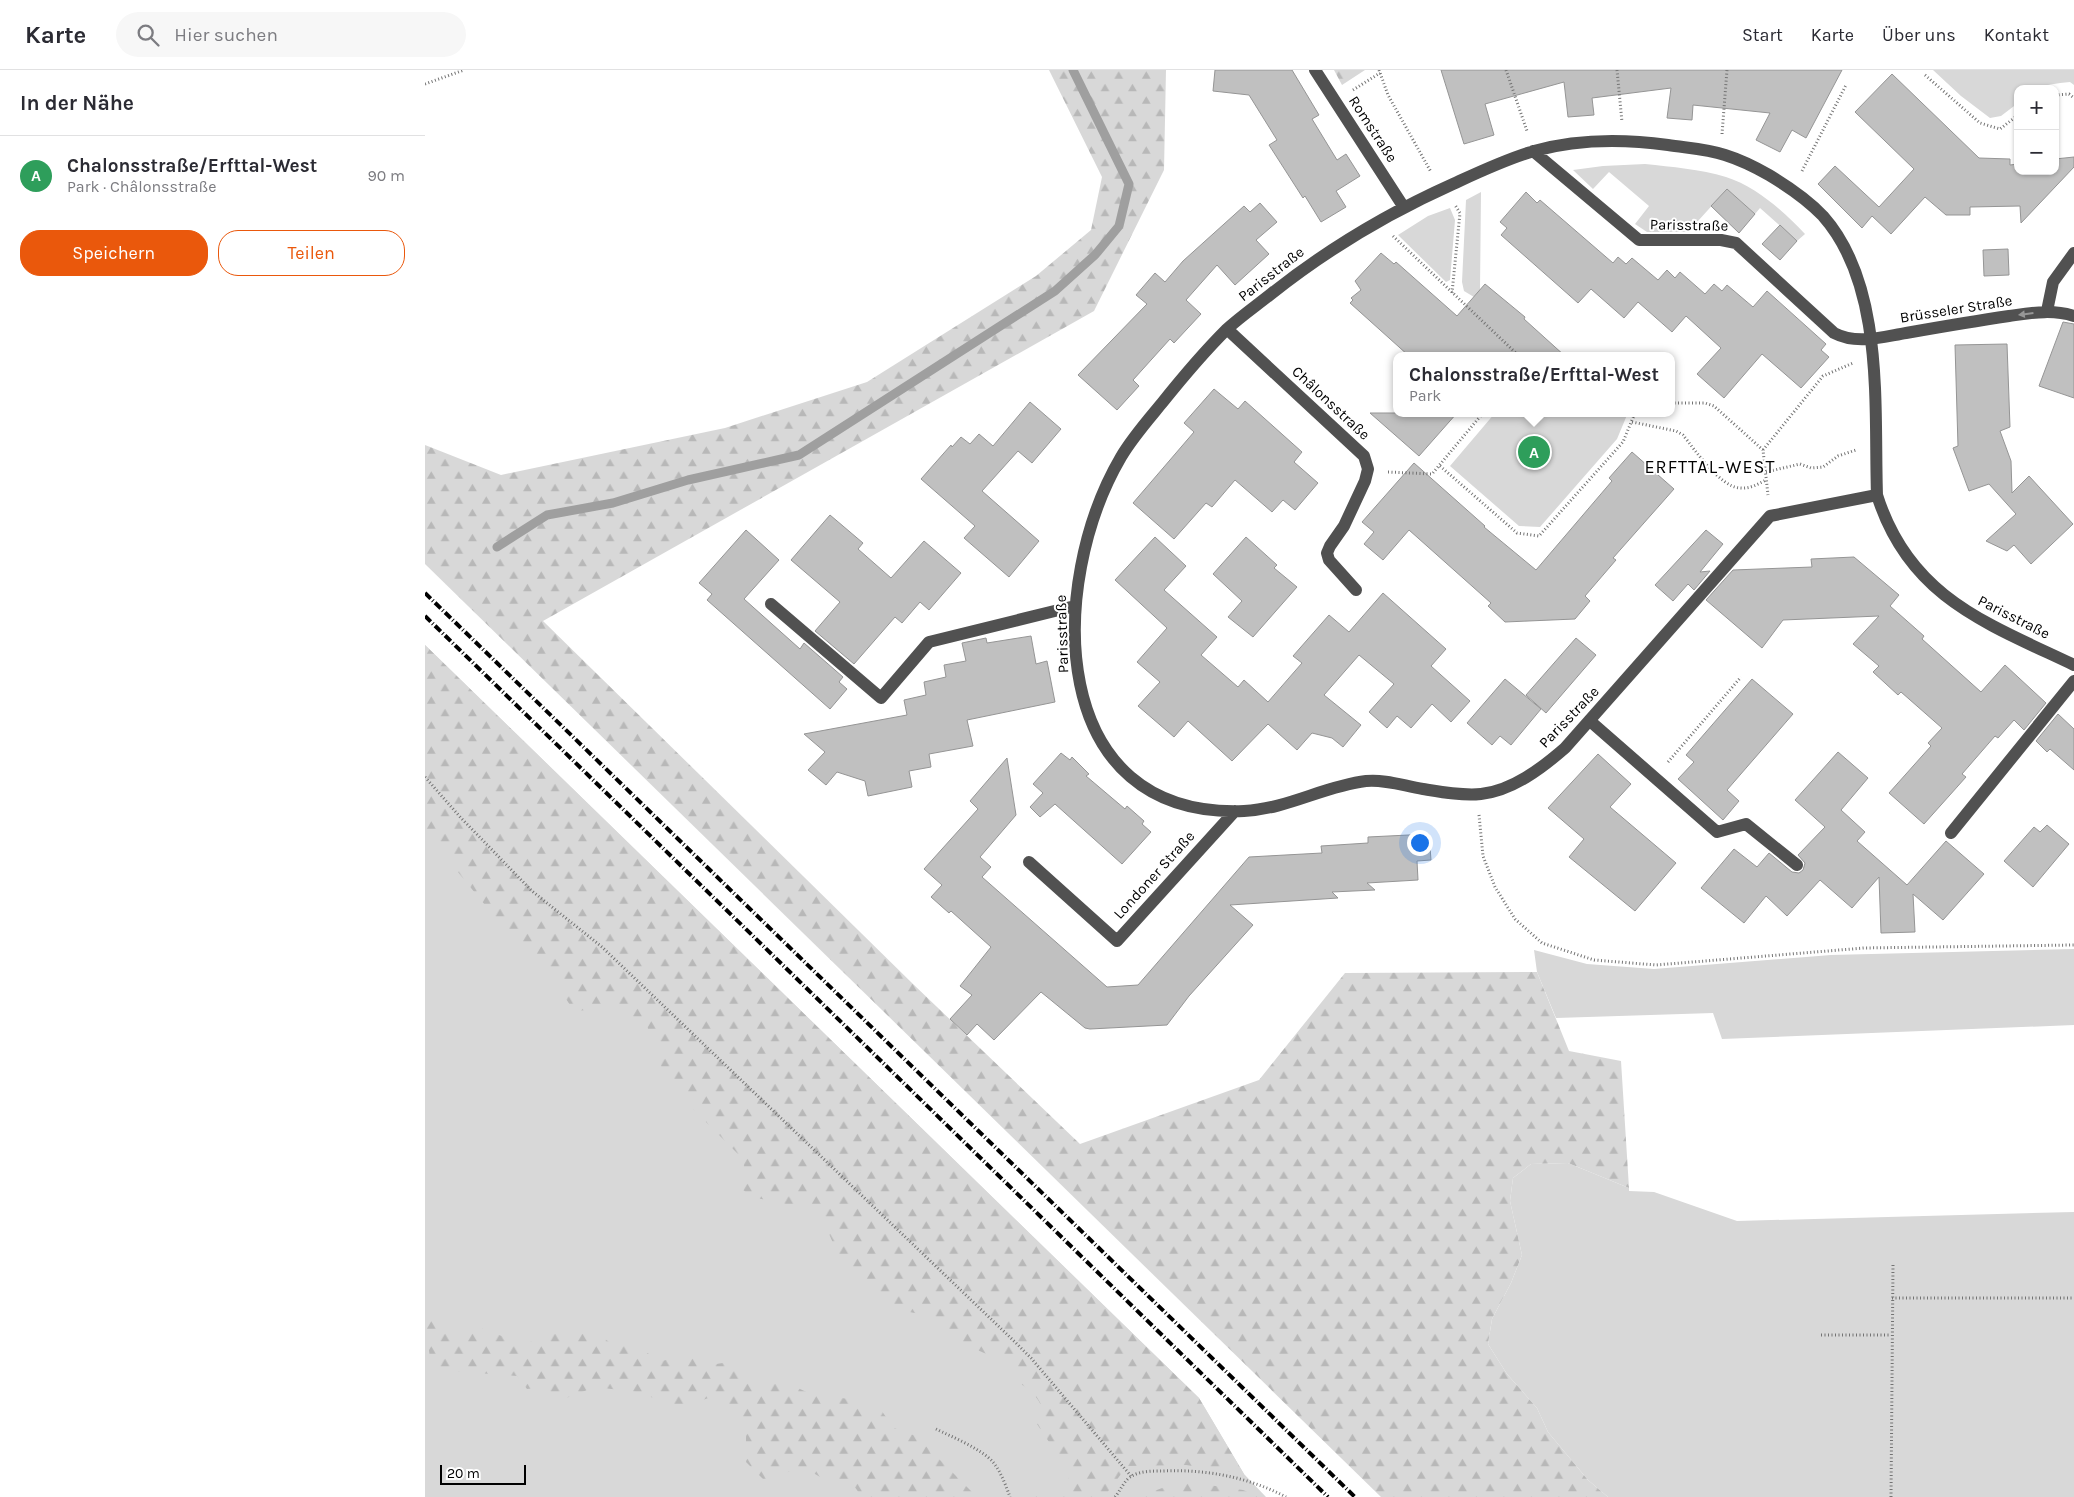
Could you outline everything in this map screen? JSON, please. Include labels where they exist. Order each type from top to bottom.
[{"type":"street","name":"Romstraße","points":[[1315,70],[1403,206]]},
{"type":"street","name":"Parisstraße","points":[[1770,516],[1565,748],[1545,765],[1511,785],[1479,795],[1428,790],[1387,781],[1366,781],[1286,804],[1256,810],[1204,809],[1171,801],[1132,778],[1109,755],[1096,734],[1085,702],[1076,665],[1075,606],[1077,582],[1088,535],[1109,480],[1122,453],[1176,386],[1227,329],[1305,268],[1403,206],[1477,173],[1533,151],[1571,144],[1624,140],[1721,153],[1748,163],[1793,189],[1824,217],[1856,270],[1864,297],[1873,358],[1877,496],[1884,516],[1904,555],[1917,571],[1977,619],[2074,665]]},
{"type":"street","name":"Parisstraße","points":[[1533,151],[1639,240],[1730,240],[1736,243],[1834,334],[1843,338],[1871,340]]},
{"type":"street","points":[[2047,312],[2053,282],[2074,253]]},
{"type":"street","name":"Brüsseler Straße","points":[[1871,340],[1979,320],[2047,312],[2062,312],[2074,316]]},
{"type":"street","name":"Châlonsstraße","points":[[1227,329],[1364,456],[1368,469]]},
{"type":"street","points":[[1356,590],[1329,560],[1327,553],[1329,546],[1344,526],[1365,481],[1368,469]]},
{"type":"street","points":[[1770,516],[1877,496]]},
{"type":"street","points":[[771,604],[881,698],[929,642],[1075,606]]},
{"type":"street","points":[[1951,833],[2074,681]]},
{"type":"street","points":[[1590,721],[1717,832],[1746,824],[1797,865]]},
{"type":"street","name":"Londoner Straße","points":[[1029,862],[1117,940],[1235,811]]},
{"type":"path","points":[[425,84],[464,70]]},
{"type":"path","points":[[1506,70],[1533,151]]},
{"type":"path","points":[[1617,70],[1624,140]]},
{"type":"path","points":[[1721,153],[1727,70]]},
{"type":"path","points":[[1335,101],[1380,73]]},
{"type":"path","points":[[1925,75],[1980,123],[2000,129],[2014,118]]},
{"type":"path","points":[[1793,189],[1846,85]]},
{"type":"path","points":[[2059,95],[2069,94],[2074,98]]},
{"type":"path","points":[[1377,221],[1515,352]]},
{"type":"path","points":[[1763,450],[1823,376],[1849,364],[1873,358]]},
{"type":"path","points":[[1675,403],[1705,403],[1714,406],[1763,450],[1770,516]]},
{"type":"path","points":[[1368,469],[1397,474],[1432,474],[1480,417]]},
{"type":"path","points":[[1440,466],[1517,533],[1539,536],[1623,442],[1633,417]]},
{"type":"path","points":[[1631,422],[1683,435],[1716,474],[1727,483],[1739,488],[1754,486],[1767,480]]},
{"type":"path","points":[[1766,472],[1800,464],[1811,468],[1823,467],[1838,456],[1875,445]]},
{"type":"path","points":[[1655,778],[1741,677]]},
{"type":"path","points":[[425,777],[462,819],[532,891],[602,947],[1015,1342],[1031,1358],[1131,1476]]},
{"type":"path","points":[[1479,795],[1479,826],[1483,856],[1495,887],[1515,920],[1542,943],[1594,960],[1657,965],[1864,948],[2074,945]]},
{"type":"path","points":[[1891,1497],[1893,1265]]},
{"type":"path","points":[[1892,1298],[2074,1298]]},
{"type":"path","points":[[1821,1335],[1891,1335]]},
{"type":"path","points":[[936,1428],[976,1450],[993,1462],[1005,1483],[1010,1497]]},
{"type":"path","points":[[1115,1497],[1131,1476],[1157,1471],[1202,1472],[1246,1480],[1268,1487],[1286,1497]]},
{"type":"green space","points":[[1049,70],[1166,70],[1164,170],[1094,311],[543,621],[913,984],[1080,1144],[1259,1080],[1345,973],[1537,972],[1569,1051],[1621,1061],[1629,1188],[1568,1163],[1531,1164],[1513,1178],[1510,1201],[1522,1255],[1511,1283],[1492,1319],[1488,1344],[1507,1374],[1537,1408],[1548,1432],[1588,1480],[1608,1497],[1381,1497],[425,564],[425,445],[501,475],[725,428],[867,382],[1036,276],[1091,230],[1102,177]]},
{"type":"green space","points":[[1334,70],[1365,70],[1342,85]]},
{"type":"green space","points":[[1933,70],[2074,70],[2074,85],[2070,82],[2050,85],[2014,85],[2014,106],[2001,116],[1990,118],[1961,96]]},
{"type":"green space","points":[[1645,164],[1706,172],[1737,181],[1759,193],[1805,234],[1797,241],[1760,208],[1755,214],[1727,189],[1688,232],[1647,232],[1635,224],[1649,206],[1609,172],[1593,189],[1573,170]]},
{"type":"green space","points":[[1481,192],[1480,290],[1474,297],[1464,291],[1462,282],[1466,200]]},
{"type":"green space","points":[[1450,208],[1455,220],[1450,280],[1446,282],[1398,235],[1428,216]]},
{"type":"green space","points":[[1492,417],[1626,417],[1617,439],[1540,527],[1519,526],[1450,466]]},
{"type":"green space","points":[[425,645],[1199,1398],[1244,1474],[1266,1497],[425,1497]]},
{"type":"green space","points":[[425,645],[1199,1398],[1244,1474],[1186,1465],[1127,1466],[1104,1497],[1024,1497],[1024,1492],[1061,1494],[1069,1484],[1067,1469],[1037,1424],[1044,1421],[1042,1409],[1035,1396],[1021,1384],[1022,1370],[953,1339],[925,1315],[894,1309],[879,1293],[862,1287],[844,1268],[819,1211],[752,1197],[743,1190],[744,1160],[667,1083],[646,1023],[616,1008],[574,1011],[533,949],[508,933],[425,832]]},
{"type":"green space","points":[[2074,949],[2074,1025],[1722,1039],[1713,1013],[1556,1018],[1537,972],[1534,950],[1587,964],[1654,969],[1831,955]]},
{"type":"green space","points":[[1568,1163],[1629,1188],[1629,1191],[1654,1192],[1737,1221],[2074,1212],[2074,1497],[1608,1497],[1588,1480],[1548,1432],[1537,1408],[1507,1374],[1488,1344],[1492,1319],[1511,1283],[1522,1255],[1510,1201],[1513,1178],[1531,1164]]},
{"type":"green space","points":[[425,1317],[433,1317],[452,1337],[472,1325],[524,1344],[565,1330],[579,1335],[594,1330],[614,1346],[625,1341],[662,1361],[689,1354],[710,1365],[729,1362],[764,1384],[787,1383],[813,1395],[850,1399],[881,1410],[894,1428],[916,1436],[979,1497],[862,1497],[849,1479],[827,1481],[803,1467],[764,1480],[746,1462],[746,1420],[711,1397],[681,1408],[665,1406],[645,1393],[595,1387],[561,1400],[543,1387],[527,1389],[517,1376],[439,1370],[431,1367]]},
{"type":"green space","points":[[1181,1481],[1243,1490],[1261,1497],[1138,1497]]},
{"type":"building","points":[[1215,70],[1292,70],[1319,115],[1312,119],[1337,160],[1346,154],[1360,176],[1336,191],[1346,207],[1321,222],[1269,145],[1277,140],[1249,95],[1213,91]]},
{"type":"building","points":[[1441,70],[1842,70],[1806,138],[1792,130],[1780,152],[1756,140],[1770,113],[1693,105],[1692,120],[1667,118],[1671,88],[1592,98],[1594,115],[1568,117],[1564,82],[1485,104],[1494,135],[1464,144]]},
{"type":"building","points":[[1892,74],[1979,158],[2010,159],[2010,165],[2014,164],[2014,175],[2059,175],[2059,159],[2074,157],[2074,167],[2021,223],[2020,206],[1970,207],[1970,215],[1946,215],[1925,197],[1891,234],[1872,216],[1862,228],[1818,184],[1835,166],[1879,207],[1914,169],[1855,112]]},
{"type":"building","points":[[1727,189],[1755,214],[1739,233],[1711,206]]},
{"type":"building","points":[[1526,192],[1537,203],[1540,200],[1613,263],[1618,257],[1626,264],[1632,258],[1658,280],[1667,270],[1675,278],[1680,272],[1705,294],[1714,284],[1722,291],[1727,285],[1753,307],[1767,291],[1826,344],[1821,350],[1829,357],[1801,388],[1762,354],[1724,398],[1697,374],[1721,348],[1686,316],[1672,332],[1638,302],[1624,318],[1591,289],[1578,303],[1501,235],[1507,228],[1500,222]]},
{"type":"building","points":[[1260,203],[1277,222],[1256,240],[1269,254],[1235,285],[1217,265],[1186,300],[1201,314],[1174,343],[1170,339],[1133,380],[1139,386],[1117,410],[1078,375],[1147,304],[1136,295],[1155,273],[1165,282],[1183,261],[1244,206],[1250,212]]},
{"type":"building","points":[[1780,225],[1797,241],[1780,260],[1762,244]]},
{"type":"building","points":[[2008,249],[2009,275],[1984,276],[1983,250]]},
{"type":"building","points":[[1381,253],[1394,264],[1396,262],[1457,316],[1485,284],[1525,317],[1524,319],[1561,352],[1405,352],[1350,303],[1353,300],[1351,298],[1361,290],[1355,281]]},
{"type":"building","points":[[2063,322],[2074,324],[2074,398],[2039,386]]},
{"type":"building","points":[[2007,344],[2010,427],[2000,431],[2011,461],[2012,493],[2029,476],[2073,524],[2031,564],[2014,545],[2007,551],[1986,541],[2016,514],[1989,484],[1969,491],[1953,448],[1958,446],[1955,345]]},
{"type":"building","points":[[1214,389],[1238,409],[1245,401],[1302,452],[1294,462],[1318,483],[1295,510],[1283,500],[1272,512],[1235,480],[1212,507],[1206,503],[1174,539],[1133,503],[1194,432],[1184,423]]},
{"type":"building","points":[[1030,402],[1061,429],[1032,463],[1018,451],[982,491],[1039,541],[1009,577],[964,538],[975,526],[921,479],[951,445],[952,447],[961,437],[970,444],[979,434],[993,446]]},
{"type":"building","points":[[1370,413],[1393,413],[1393,417],[1453,417],[1419,456]]},
{"type":"building","points":[[1632,452],[1674,489],[1613,558],[1616,560],[1585,596],[1590,601],[1575,619],[1505,622],[1488,606],[1491,603],[1409,530],[1383,560],[1364,544],[1374,532],[1362,522],[1414,463],[1484,527],[1536,570],[1612,481],[1609,478]]},
{"type":"building","points":[[830,515],[863,543],[858,549],[891,578],[924,541],[961,573],[929,610],[920,602],[902,623],[895,617],[854,664],[815,631],[840,602],[791,560]]},
{"type":"building","points":[[746,530],[779,560],[744,599],[800,649],[804,643],[843,677],[839,682],[847,689],[830,709],[707,600],[712,594],[699,583]]},
{"type":"building","points":[[1706,530],[1723,544],[1700,572],[1710,571],[1694,590],[1688,584],[1673,601],[1655,585]]},
{"type":"building","points":[[1155,537],[1186,566],[1164,590],[1217,637],[1201,655],[1238,687],[1244,680],[1268,702],[1302,663],[1293,656],[1329,615],[1349,632],[1383,593],[1446,649],[1431,666],[1470,701],[1451,722],[1432,704],[1411,728],[1397,716],[1387,728],[1369,712],[1394,684],[1359,655],[1324,695],[1361,725],[1343,747],[1332,738],[1312,733],[1297,750],[1268,724],[1232,761],[1188,721],[1174,737],[1138,706],[1160,682],[1137,662],[1167,628],[1115,580]]},
{"type":"building","points":[[1246,537],[1277,565],[1274,568],[1297,587],[1253,637],[1228,617],[1242,601],[1213,574]]},
{"type":"building","points":[[1854,557],[1899,595],[1890,606],[1924,636],[1922,639],[1981,692],[2005,665],[2046,703],[2024,730],[2014,720],[1998,738],[1995,736],[1962,774],[1966,777],[1924,824],[1889,793],[1931,746],[1928,743],[1942,728],[1901,692],[1898,695],[1873,672],[1879,666],[1853,644],[1879,616],[1783,620],[1762,648],[1706,600],[1733,570],[1812,567],[1811,559]]},
{"type":"building","points":[[1031,636],[1036,664],[1047,661],[1055,702],[967,720],[973,746],[929,754],[931,767],[909,771],[912,787],[868,796],[865,781],[837,772],[826,785],[808,770],[825,752],[804,734],[907,715],[904,700],[926,695],[924,682],[946,677],[944,665],[966,661],[962,643],[986,638],[987,643]]},
{"type":"building","points":[[1576,638],[1596,655],[1546,713],[1526,695]]},
{"type":"building","points":[[1505,679],[1541,709],[1511,745],[1500,736],[1492,745],[1467,723]]},
{"type":"building","points":[[1752,679],[1793,714],[1727,790],[1739,801],[1723,820],[1678,779],[1694,762],[1686,755]]},
{"type":"building","points":[[2058,714],[2074,729],[2074,770],[2050,749],[2047,752],[2036,741]]},
{"type":"building","points":[[1838,752],[1868,778],[1841,810],[1865,832],[1857,841],[1907,885],[1946,841],[1984,874],[1943,920],[1913,894],[1915,932],[1881,933],[1879,877],[1852,908],[1820,880],[1787,916],[1766,896],[1744,923],[1701,888],[1734,849],[1757,867],[1769,853],[1792,872],[1799,873],[1803,870],[1805,863],[1798,855],[1825,827],[1795,800]]},
{"type":"building","points":[[1061,753],[1070,760],[1072,757],[1089,774],[1086,776],[1125,809],[1127,806],[1144,821],[1142,824],[1151,832],[1122,864],[1055,804],[1040,817],[1030,807],[1043,793],[1033,784]]},
{"type":"building","points":[[1598,754],[1631,784],[1610,807],[1676,863],[1635,911],[1569,857],[1584,839],[1548,808]]},
{"type":"building","points":[[1007,758],[1016,815],[980,857],[991,867],[982,877],[1107,987],[1138,985],[1249,857],[1322,853],[1321,846],[1368,843],[1368,837],[1429,834],[1431,860],[1417,861],[1418,880],[1367,883],[1375,890],[1332,892],[1338,898],[1230,905],[1253,925],[1189,996],[1167,1025],[1085,1028],[1041,992],[994,1040],[977,1024],[967,1035],[950,1019],[972,995],[960,986],[991,947],[951,911],[949,913],[931,897],[942,885],[924,869],[978,809],[970,801]]},
{"type":"building","points":[[2047,825],[2069,844],[2033,887],[2004,861],[2034,827],[2040,832]]},
{"type":"waterway","points":[[497,547],[547,515],[613,503],[688,480],[799,455],[1055,291],[1095,255],[1119,226],[1129,184],[1073,70]]},
{"type":"railway","points":[[425,593],[1355,1497]]},
{"type":"railway","points":[[425,616],[1328,1497]]},
{"type":"place","name":"Chalonsstraße/Erfttal-West","points":[[1534,452]]},
{"type":"district","name":"ERFTTAL-WEST","points":[[1710,467]]}]
